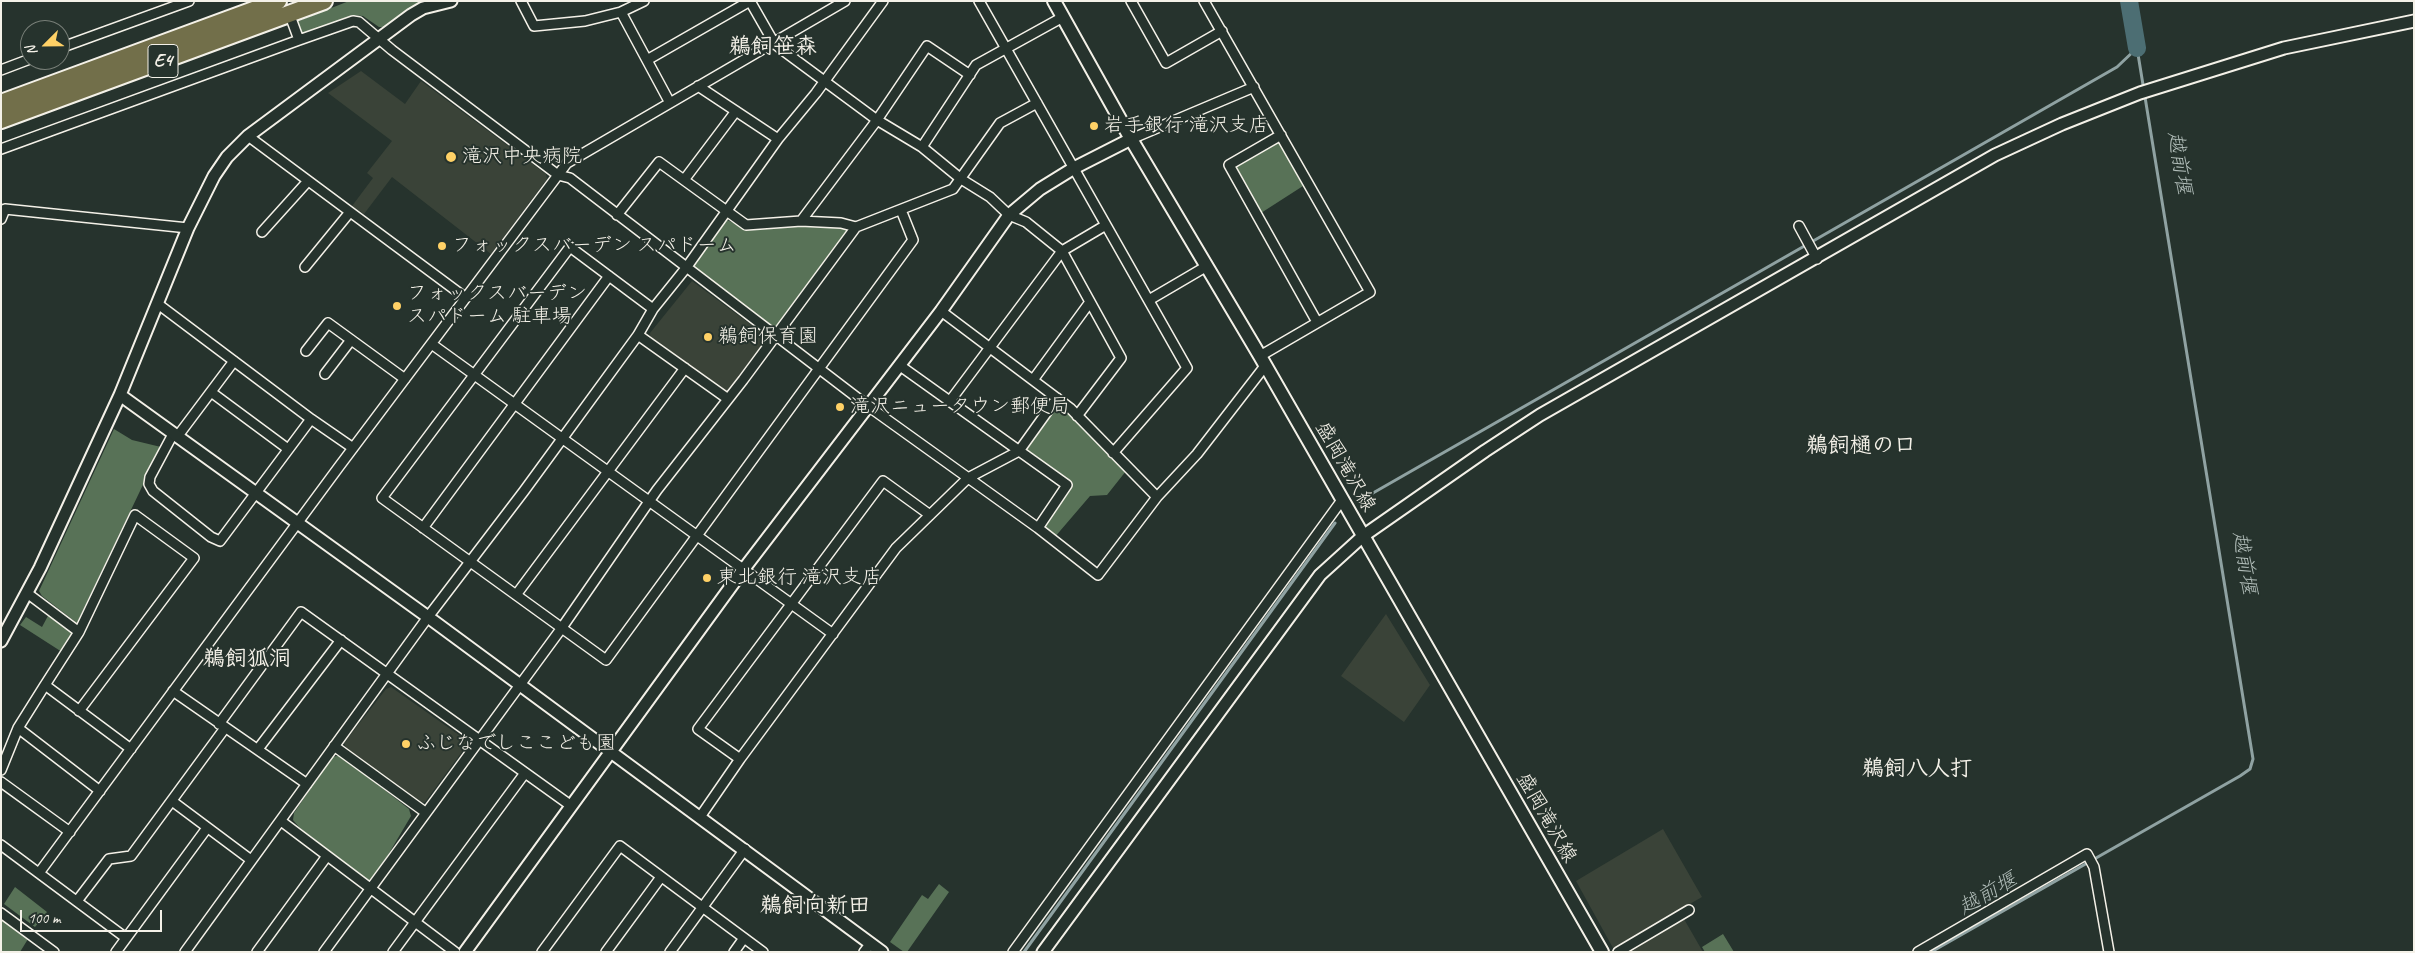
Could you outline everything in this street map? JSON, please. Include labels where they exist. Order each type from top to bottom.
[{"type":"highway","name":"E4","points":[[1,103],[278,1]]},
{"type":"highway","name":"E4","points":[[1,120],[324,1]]},
{"type":"main road","name":"盛岡滝沢線","points":[[1054,1],[1131,139],[1207,266],[1602,952]]},
{"type":"street","points":[[70,44],[190,1]]},
{"type":"street","points":[[1,641],[27,594],[120,395],[188,228],[214,176],[227,157],[248,136],[424,8],[451,1]]},
{"type":"street","points":[[521,1],[534,26],[585,21],[621,12],[644,1]]},
{"type":"street","points":[[647,60],[750,1],[774,43],[825,79],[877,120],[922,147],[962,179],[990,197],[1009,215],[1026,222],[1062,251],[1121,358],[1077,416]]},
{"type":"street","points":[[39,873],[296,524],[404,379],[433,345],[567,163],[845,1]]},
{"type":"street","points":[[979,1],[1188,368],[1113,453]]},
{"type":"street","points":[[1131,1],[1166,63],[1222,31]]},
{"type":"street","points":[[1,149],[299,40],[353,21],[359,22],[558,175],[570,178],[868,406],[1038,528],[1098,575],[1157,497],[1197,454],[1262,361],[1317,322],[1370,292],[1204,1]]},
{"type":"street","points":[[185,952],[428,617],[524,492],[561,437],[638,335],[653,309],[686,268],[778,139],[825,79],[880,2]]},
{"type":"street","points":[[621,12],[670,103]]},
{"type":"street","points":[[922,147],[976,65],[1064,17]]},
{"type":"street","points":[[292,21],[299,40]]},
{"type":"street","points":[[1043,952],[1320,575],[1363,536],[1540,415],[1817,259],[1995,155],[2062,124],[2144,92],[2284,48],[2414,21]]},
{"type":"street","points":[[801,221],[877,120],[927,46],[970,75]]},
{"type":"street","points":[[1,70],[20,63]]},
{"type":"street","points":[[698,86],[778,139]]},
{"type":"street","points":[[465,952],[570,805],[611,753],[743,570],[941,311],[1009,215],[1040,188],[1074,168],[1131,139],[1254,87]]},
{"type":"street","points":[[324,952],[518,685],[561,629],[651,501],[856,227],[953,189],[962,179],[1000,123],[1037,102]]},
{"type":"street","points":[[684,180],[736,111]]},
{"type":"street","points":[[1282,135],[1229,165],[1317,322]]},
{"type":"street","points":[[248,136],[466,298]]},
{"type":"street","points":[[618,215],[658,162],[746,224],[801,221],[841,222],[856,227]]},
{"type":"street","points":[[262,232],[308,181]]},
{"type":"street","points":[[1,219],[3,208],[188,228]]},
{"type":"street","points":[[653,309],[570,247],[382,498],[606,660],[913,240],[901,210]]},
{"type":"street","points":[[304,267],[350,212]]},
{"type":"street","points":[[950,401],[1062,251],[1106,225]]},
{"type":"street","points":[[1799,226],[1817,259]]},
{"type":"street","points":[[1149,300],[1207,266]]},
{"type":"street","points":[[423,528],[609,276]]},
{"type":"street","points":[[1033,380],[1090,302]]},
{"type":"street","points":[[158,304],[353,448]]},
{"type":"street","points":[[941,311],[1057,398],[1157,497]]},
{"type":"street","points":[[306,351],[328,323],[404,379]]},
{"type":"street","points":[[638,335],[728,399]]},
{"type":"street","points":[[326,374],[352,340]]},
{"type":"street","points":[[433,345],[833,634]]},
{"type":"street","points":[[234,361],[175,435],[150,478],[149,484],[153,491],[211,537],[220,541],[311,418]]},
{"type":"street","points":[[899,365],[1067,485],[1038,528]]},
{"type":"street","points":[[516,596],[610,472],[685,368]]},
{"type":"street","points":[[211,392],[288,450]]},
{"type":"street","points":[[120,395],[745,849],[868,948],[882,952]]},
{"type":"street","points":[[700,817],[740,759],[896,548],[968,478],[1019,451],[1057,398]]},
{"type":"street","points":[[740,759],[698,729],[883,481],[930,515]]},
{"type":"street","points":[[1014,952],[1342,500]]},
{"type":"street","points":[[1,770],[18,728],[79,632],[135,515],[194,558],[79,710]]},
{"type":"street","points":[[27,594],[79,632]]},
{"type":"street","points":[[77,901],[110,858],[131,856],[172,801],[301,612],[342,640],[386,675],[570,805]]},
{"type":"street","points":[[258,749],[342,640]]},
{"type":"street","points":[[45,685],[131,749]]},
{"type":"street","points":[[173,691],[306,784]]},
{"type":"street","points":[[18,728],[100,791]]},
{"type":"street","points":[[334,746],[425,812]]},
{"type":"street","points":[[393,952],[525,773]]},
{"type":"street","points":[[1,782],[70,832]]},
{"type":"street","points":[[172,801],[251,860]]},
{"type":"street","points":[[281,821],[415,920],[455,952]]},
{"type":"street","points":[[116,952],[206,828]]},
{"type":"street","points":[[1,845],[126,938]]},
{"type":"street","points":[[542,952],[620,846],[762,952]]},
{"type":"street","points":[[670,952],[745,849]]},
{"type":"street","points":[[1918,952],[2087,854],[2109,952]]},
{"type":"street","points":[[257,952],[327,856]]},
{"type":"street","points":[[606,952],[661,877]]},
{"type":"street","points":[[1618,952],[1689,910]]},
{"type":"street","points":[[1,913],[54,952]]},
{"type":"street","points":[[734,952],[744,938]]},
{"type":"shaded area","name":"滝沢中央病院","points":[[361,71],[405,104],[421,81],[546,174],[547,179],[491,254],[392,177],[364,214],[352,206],[373,178],[367,173],[392,141],[328,93]]},
{"type":"shaded area","name":"鵜飼保育園","points":[[692,281],[765,335],[767,339],[726,393],[651,341],[650,333]]},
{"type":"shaded area","points":[[1386,614],[1430,685],[1404,722],[1341,676]]},
{"type":"shaded area","name":"ふじなでしここども園","points":[[391,687],[466,740],[467,745],[425,802],[421,803],[347,750],[344,743],[386,689]]},
{"type":"shaded area","points":[[1663,829],[1702,897],[1613,948],[1576,881]]},
{"type":"shaded area","points":[[1684,919],[1703,952],[1628,952],[1639,945]]},
{"type":"green space","points":[[349,1],[421,1],[385,27],[379,27],[363,16],[353,15],[301,35],[296,22]]},
{"type":"green space","points":[[1278,140],[1303,186],[1261,213],[1235,170],[1237,164]]},
{"type":"green space","points":[[727,220],[745,228],[799,225],[839,226],[849,230],[780,323],[772,329],[691,268]]},
{"type":"green space","points":[[1058,401],[1126,471],[1107,495],[1090,496],[1054,538],[1041,527],[1070,484],[1023,450]]},
{"type":"green space","points":[[114,429],[132,440],[161,447],[77,623],[42,596],[39,591]]},
{"type":"green space","points":[[49,614],[74,634],[62,652],[20,625],[26,617],[42,627]]},
{"type":"green space","points":[[341,756],[409,809],[411,816],[375,877],[367,882],[299,827],[293,820],[294,813],[332,757]]},
{"type":"green space","points":[[939,884],[949,892],[907,952],[904,952],[890,942],[922,895],[928,899]]},
{"type":"green space","points":[[15,887],[47,912],[35,927],[4,904]]},
{"type":"green space","points":[[2,920],[28,939],[20,952],[1,951]]},
{"type":"green space","points":[[1723,934],[1734,952],[1705,952],[1702,947]]},
{"type":"waterway","name":"越前堰","points":[[2129,1],[2137,48]]},
{"type":"waterway","name":"越前堰","points":[[1359,501],[2117,67],[2137,48],[2253,759],[2250,769],[2240,776],[1931,952]]},
{"type":"waterway","points":[[1024,952],[1335,523]]},
{"type":"place","name":"岩手銀行 滝沢支店","points":[[1094,126]]},
{"type":"place","name":"滝沢中央病院","points":[[451,157]]},
{"type":"place","name":"フォックスバーデン スパドーム","points":[[442,246]]},
{"type":"place","name":"フォックスバーデン スパドーム 駐車場","points":[[397,306]]},
{"type":"place","name":"鵜飼保育園","points":[[708,337]]},
{"type":"place","name":"滝沢ニュータウン郵便局","points":[[840,407]]},
{"type":"place","name":"東北銀行 滝沢支店","points":[[707,578]]},
{"type":"place","name":"ふじなでしここども園","points":[[406,744]]},
{"type":"district","name":"鵜飼笹森","points":[[773,47]]},
{"type":"district","name":"鵜飼樋の口","points":[[1861,446]]},
{"type":"district","name":"鵜飼狐洞","points":[[247,659]]},
{"type":"district","name":"鵜飼八人打","points":[[1917,769]]},
{"type":"district","name":"鵜飼向新田","points":[[815,906]]}]
